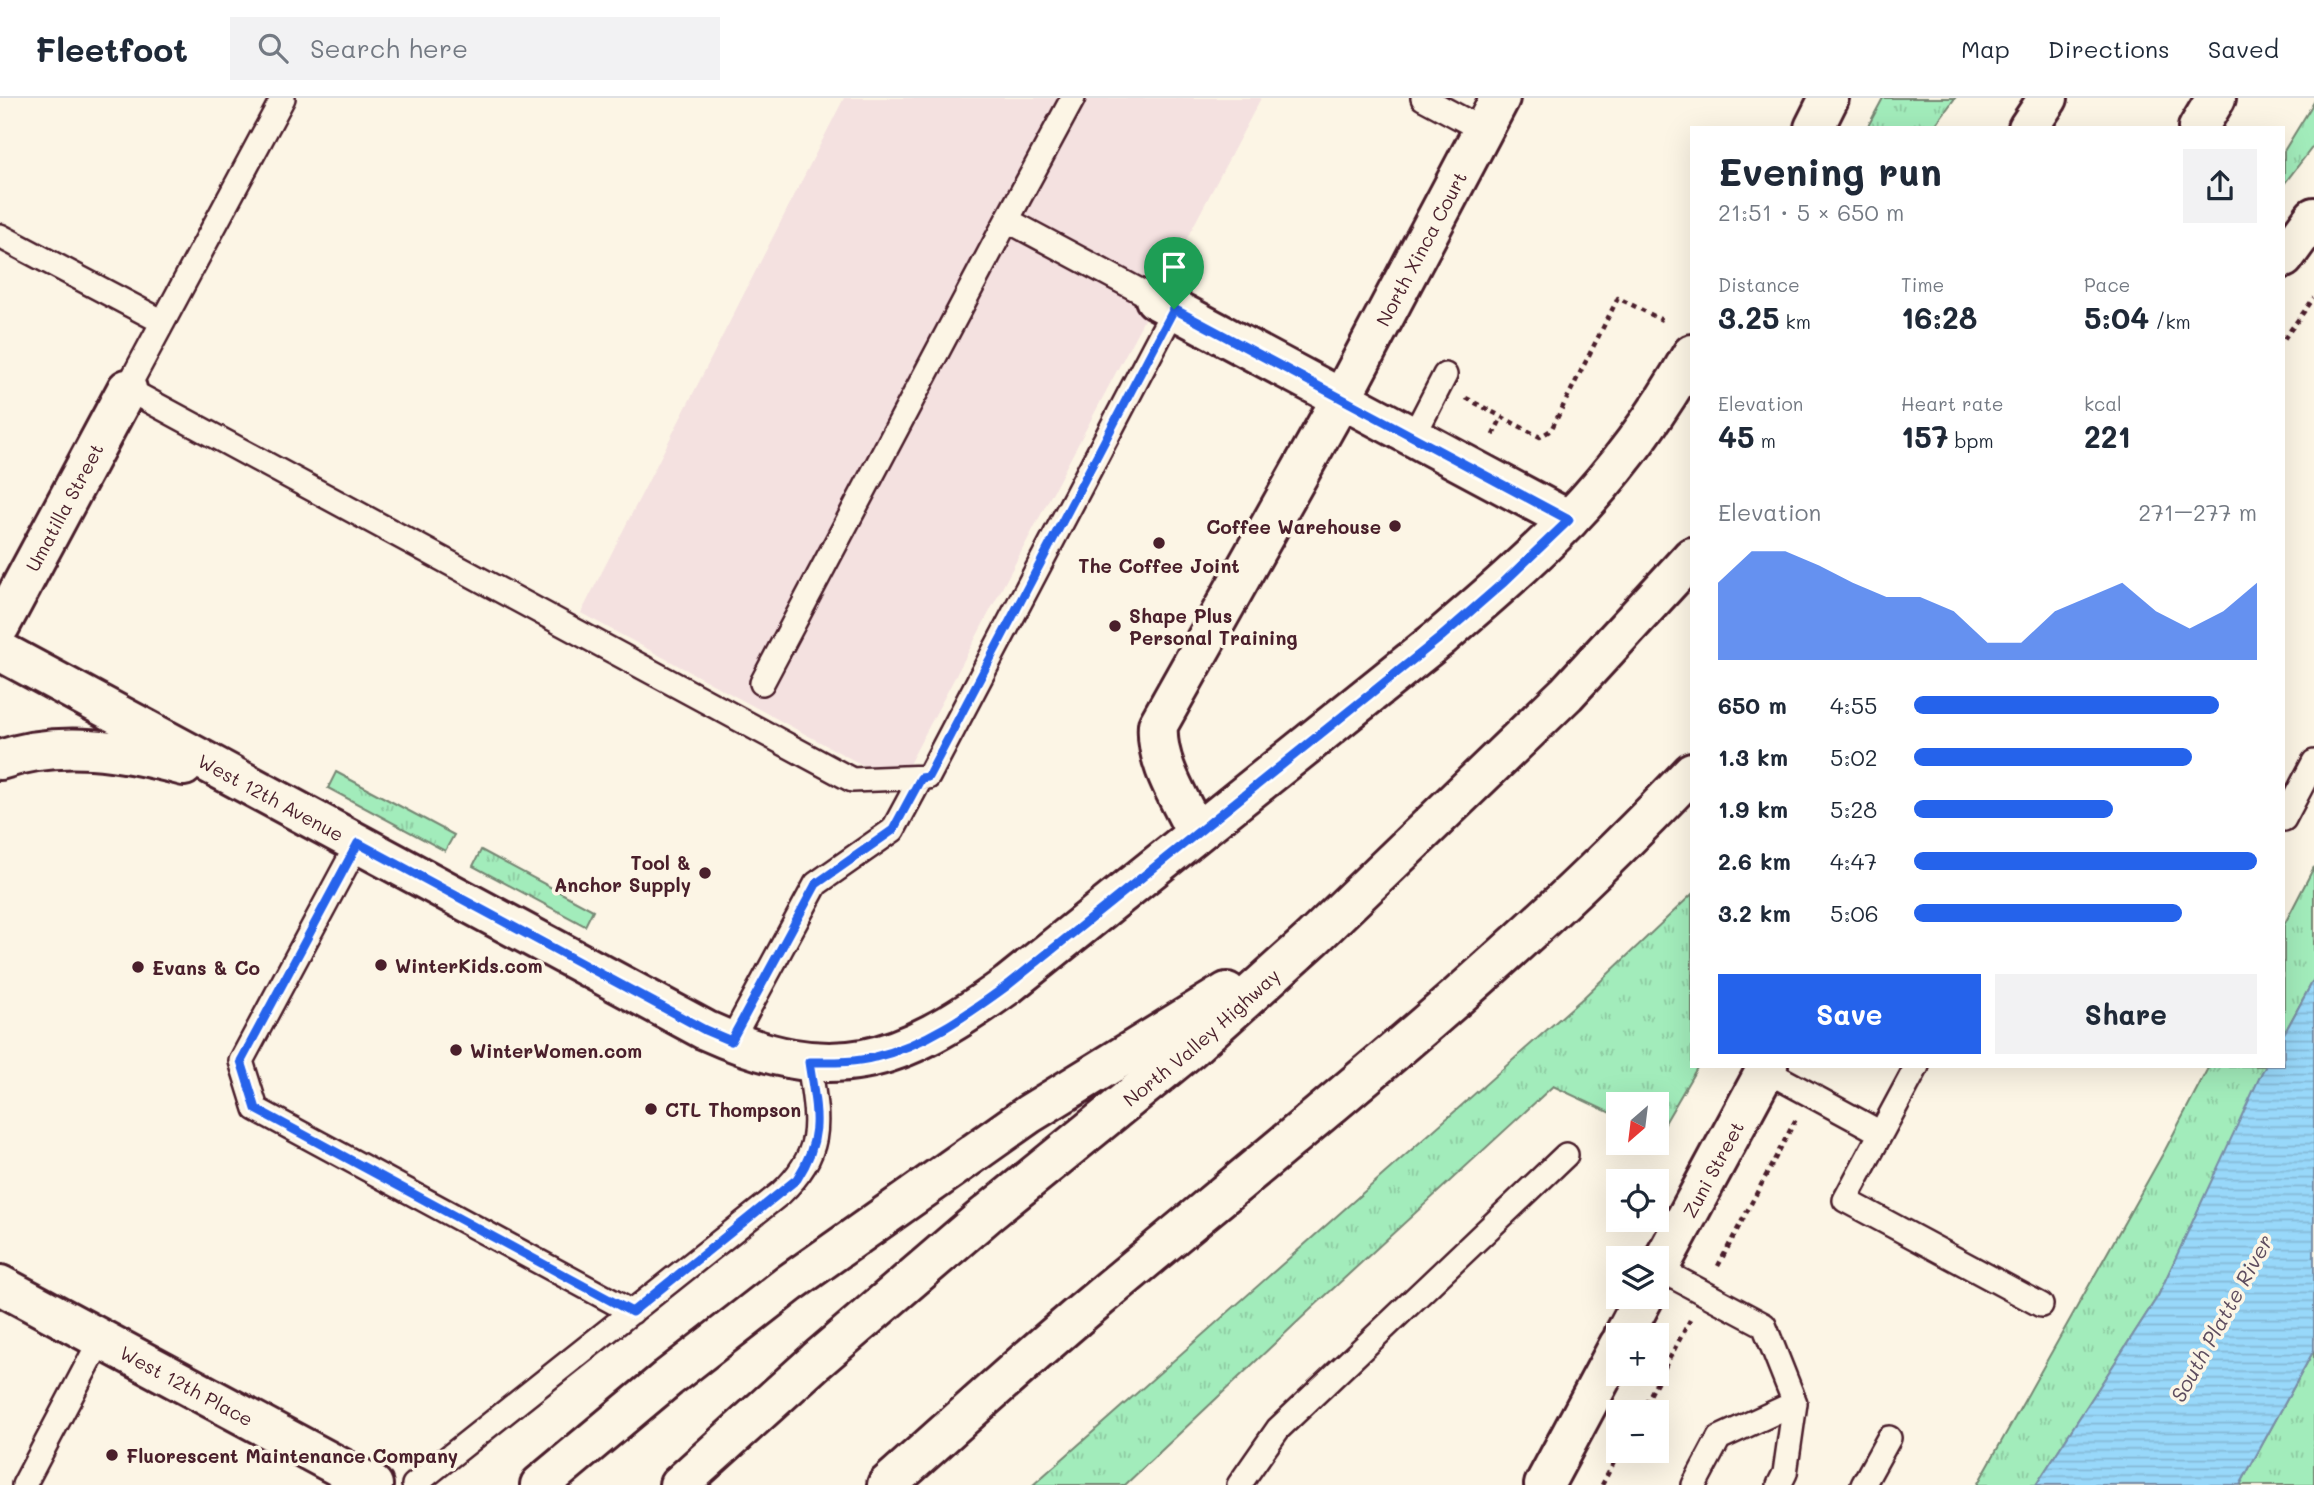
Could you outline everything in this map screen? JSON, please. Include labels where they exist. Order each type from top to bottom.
[{"type":"main road","points":[[1815,126],[1829,98]]},
{"type":"main road","points":[[2029,126],[2048,98]]},
{"type":"main road","points":[[2199,126],[2216,98]]},
{"type":"main road","name":"North Xinca Court","points":[[1196,833],[1161,758],[1157,741],[1158,725],[1341,399],[1491,114]]},
{"type":"main road","points":[[1164,304],[1569,520]]},
{"type":"main road","name":"West 12th Avenue","points":[[0,651],[705,1030],[771,1055],[809,1062],[845,1062],[874,1057],[914,1044],[952,1024],[1008,985],[1441,637],[1569,520],[1655,415],[1690,357]]},
{"type":"main road","name":"Umatilla Street","points":[[0,626],[127,389]]},
{"type":"main road","name":"North Valley Highway","points":[[679,1485],[816,1361],[986,1215],[1189,1049],[1312,939],[1566,694],[1690,558]]},
{"type":"main road","points":[[0,760],[46,750],[107,749],[143,755],[247,783]]},
{"type":"main road","points":[[887,1485],[1094,1302],[1471,986],[1608,859],[1690,774]]},
{"type":"main road","points":[[540,1485],[658,1386],[790,1283],[1029,1114],[1312,939]]},
{"type":"main road","name":"Zuni Street","points":[[1669,1251],[1766,1068]]},
{"type":"main road","name":"West 12th Place","points":[[0,1285],[373,1485]]},
{"type":"main road","points":[[1544,1485],[1606,1369]]},
{"type":"lane","points":[[283,98],[127,389],[852,780],[928,777],[1164,304],[1007,220]]},
{"type":"lane","points":[[762,683],[1073,98]]},
{"type":"lane","points":[[1423,98],[1491,114]]},
{"type":"lane","points":[[0,236],[163,321]]},
{"type":"lane","points":[[1413,437],[1443,379]]},
{"type":"lane","points":[[2285,817],[2314,762]]},
{"type":"lane","points":[[731,1041],[816,884],[893,830],[921,778]]},
{"type":"lane","points":[[358,843],[241,1061],[256,1109],[632,1312]]},
{"type":"lane","points":[[414,1485],[797,1179],[807,1163],[818,1123],[809,1062]]},
{"type":"lane","points":[[1766,1068],[1881,1133]]},
{"type":"lane","points":[[1916,1068],[1845,1200],[2041,1305]]},
{"type":"lane","points":[[1239,1485],[1278,1429],[1566,1155]]},
{"type":"lane","points":[[1669,1283],[1704,1293],[1764,1325],[1795,1403],[1785,1474],[1779,1485]]},
{"type":"lane","points":[[24,1485],[101,1339]]},
{"type":"lane","points":[[1694,1485],[1719,1438],[1795,1403]]},
{"type":"lane","points":[[1863,1485],[1889,1438]]},
{"type":"path","points":[[1443,379],[1502,417],[1540,437],[1551,430],[1618,298],[1662,320]]},
{"type":"path","points":[[2285,338],[2314,298]]},
{"type":"path","points":[[1492,436],[1502,417]]},
{"type":"path","points":[[1647,1400],[1809,1094]]},
{"type":"path","points":[[1602,1485],[1614,1463]]},
{"type":"shaded area","points":[[844,98],[1261,98],[907,768],[868,768],[581,613]]},
{"type":"green space","points":[[1883,98],[1955,98],[1934,126],[1868,126]]},
{"type":"green space","points":[[2314,102],[2314,145],[2285,183],[2285,149]]},
{"type":"green space","points":[[336,772],[454,835],[445,851],[328,788]]},
{"type":"green space","points":[[481,850],[593,910],[585,926],[473,866]]},
{"type":"green space","points":[[2314,867],[2314,979],[2285,1032],[2285,923]]},
{"type":"green space","points":[[1690,896],[1690,1068],[1697,1068],[1670,1114],[1670,1092],[1606,1092],[1606,1111],[1553,1086],[1125,1485],[1033,1485],[1584,997]]},
{"type":"green space","points":[[2208,1068],[2265,1068],[2158,1296],[2036,1485],[1977,1485],[2165,1150]]},
{"type":"green space","points":[[2314,1350],[2314,1485],[2240,1485]]},
{"type":"water","name":"South Platte River","points":[[2314,979],[2314,1350],[2240,1485],[2036,1485],[2158,1296],[2262,1072],[2265,1068],[2285,1068],[2285,1032]]},
{"type":"place","name":"Coffee Warehouse","points":[[1395,526]]},
{"type":"place","name":"The Coffee Joint","points":[[1159,543]]},
{"type":"place","name":"Shape Plus Personal Training","points":[[1115,626]]},
{"type":"place","name":"Tool & Anchor Supply","points":[[705,873]]},
{"type":"place","name":"WinterKids.com","points":[[381,965]]},
{"type":"place","name":"Evans & Co","points":[[138,967]]},
{"type":"place","name":"WinterWomen.com","points":[[456,1050]]},
{"type":"place","name":"CTL Thompson","points":[[651,1109]]},
{"type":"place","name":"Fluorescent Maintenance Company","points":[[112,1455]]},
{"type":"route","points":[[1174,309],[1569,520],[1441,637],[975,1009],[914,1044],[874,1057],[845,1062],[809,1062],[818,1123],[807,1163],[797,1179],[632,1312],[256,1109],[241,1061],[358,843],[705,1030],[731,1041],[816,884],[893,830],[921,778],[928,777],[1174,309]]}]
